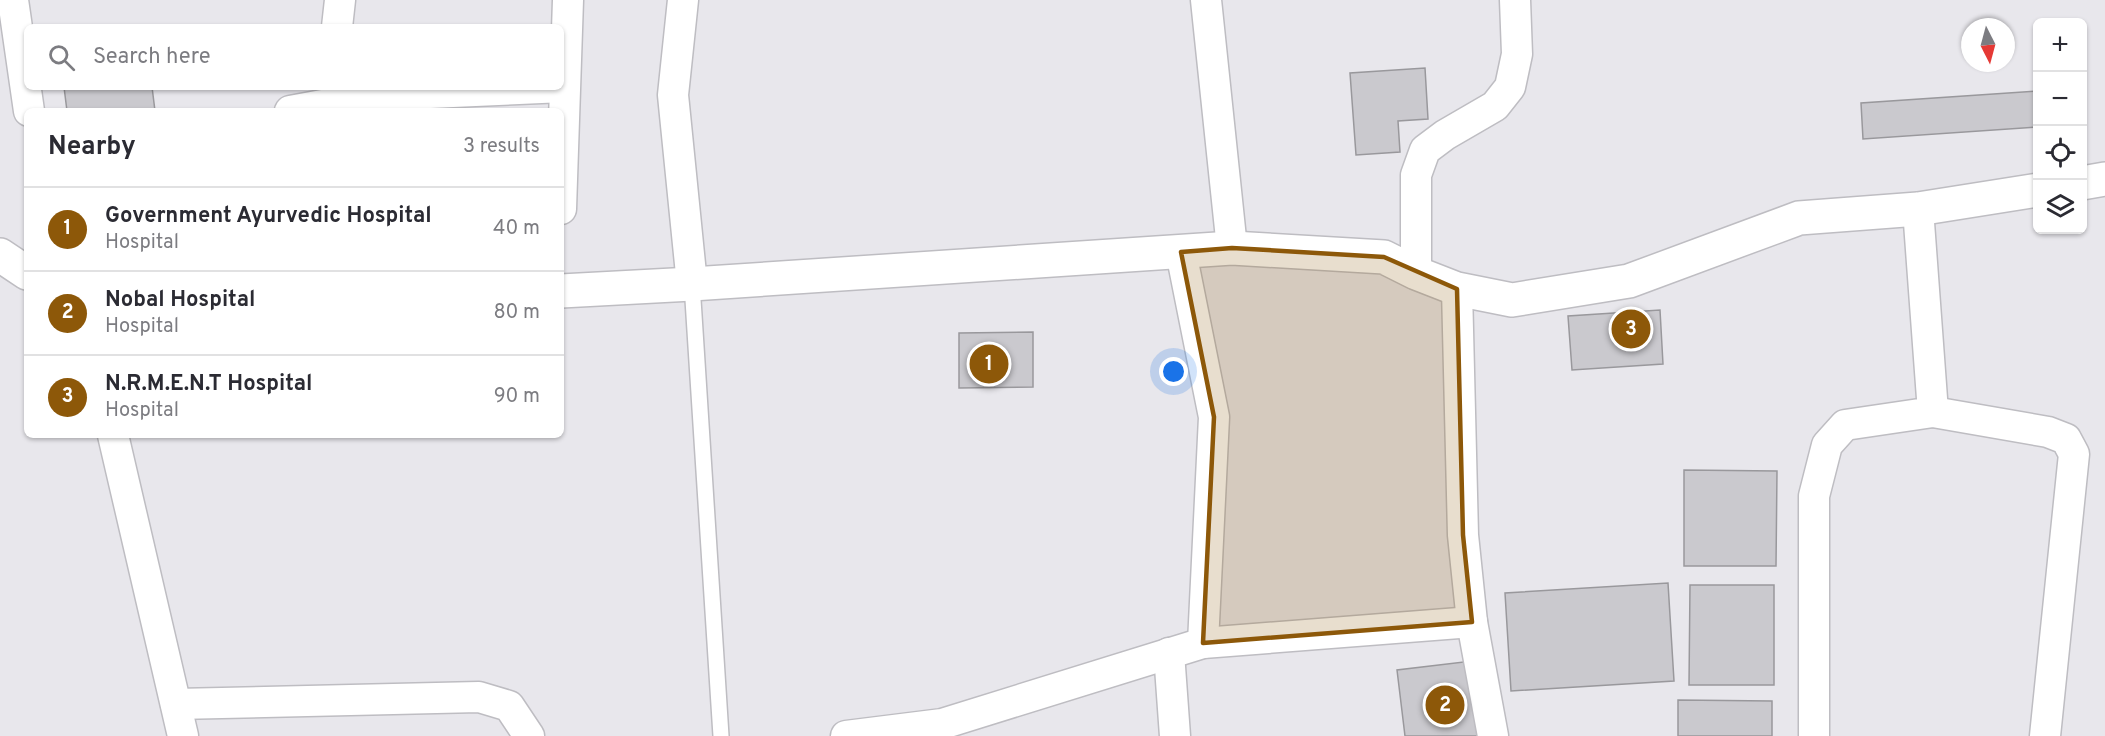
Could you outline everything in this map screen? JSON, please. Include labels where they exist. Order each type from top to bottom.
[{"type":"main road","points":[[2087,182],[2105,179]]},
{"type":"main road","points":[[564,291],[1232,248],[1383,257],[1457,289],[1512,300],[1629,281],[1799,218],[1918,209],[2033,191]]},
{"type":"main road","points":[[0,255],[24,271]]},
{"type":"street","points":[[13,0],[24,76]]},
{"type":"street","points":[[337,24],[340,0]]},
{"type":"street","points":[[564,87],[568,0]]},
{"type":"street","points":[[683,0],[673,95],[693,284]]},
{"type":"street","points":[[1206,0],[1232,248]]},
{"type":"street","points":[[1416,273],[1416,175],[1425,150],[1445,135],[1495,106],[1510,87],[1517,54],[1515,0]]},
{"type":"street","points":[[26,90],[29,108]]},
{"type":"street","points":[[298,108],[329,96],[497,90]]},
{"type":"street","points":[[563,108],[564,90]]},
{"type":"street","points":[[1918,209],[1933,412]]},
{"type":"street","points":[[1181,252],[1214,417],[1203,642]]},
{"type":"street","points":[[1457,289],[1463,535],[1472,622],[1493,736]]},
{"type":"street","points":[[1814,736],[1814,496],[1827,445],[1845,425],[1933,412],[2048,432],[2066,439],[2074,454],[2045,736]]},
{"type":"street","points":[[114,438],[183,736]]},
{"type":"street","points":[[846,736],[942,724],[1203,642],[1472,622]]},
{"type":"street","points":[[1170,653],[1175,736]]},
{"type":"street","points":[[176,704],[479,697],[509,706],[529,736]]},
{"type":"lane","points":[[693,284],[722,736]]},
{"type":"highlighted area","points":[[1232,248],[1384,257],[1457,289],[1463,535],[1472,622],[1203,643],[1214,417],[1181,252]]},
{"type":"building","points":[[1425,68],[1428,119],[1398,121],[1400,152],[1356,155],[1350,73]]},
{"type":"building","points":[[64,90],[152,90],[155,108],[67,108]]},
{"type":"building","points":[[2033,91],[2033,127],[1863,139],[1861,103]]},
{"type":"building","points":[[1660,310],[1663,364],[1572,370],[1568,316]]},
{"type":"building","points":[[1033,332],[1033,387],[959,388],[959,333]]},
{"type":"building","points":[[1684,470],[1777,471],[1776,566],[1684,566]]},
{"type":"building","points":[[1668,583],[1674,681],[1511,691],[1505,593]]},
{"type":"building","points":[[1690,585],[1774,585],[1774,685],[1689,685]]},
{"type":"building","points":[[1472,661],[1481,736],[1405,736],[1397,670]]},
{"type":"building","points":[[1678,700],[1772,701],[1772,736],[1678,736]]},
{"type":"place","name":"N.R.M.E.N.T Hospital","points":[[1631,329]]},
{"type":"place","name":"Government Ayurvedic Hospital","points":[[989,364]]},
{"type":"place","name":"Nobal Hospital","points":[[1445,705]]}]
